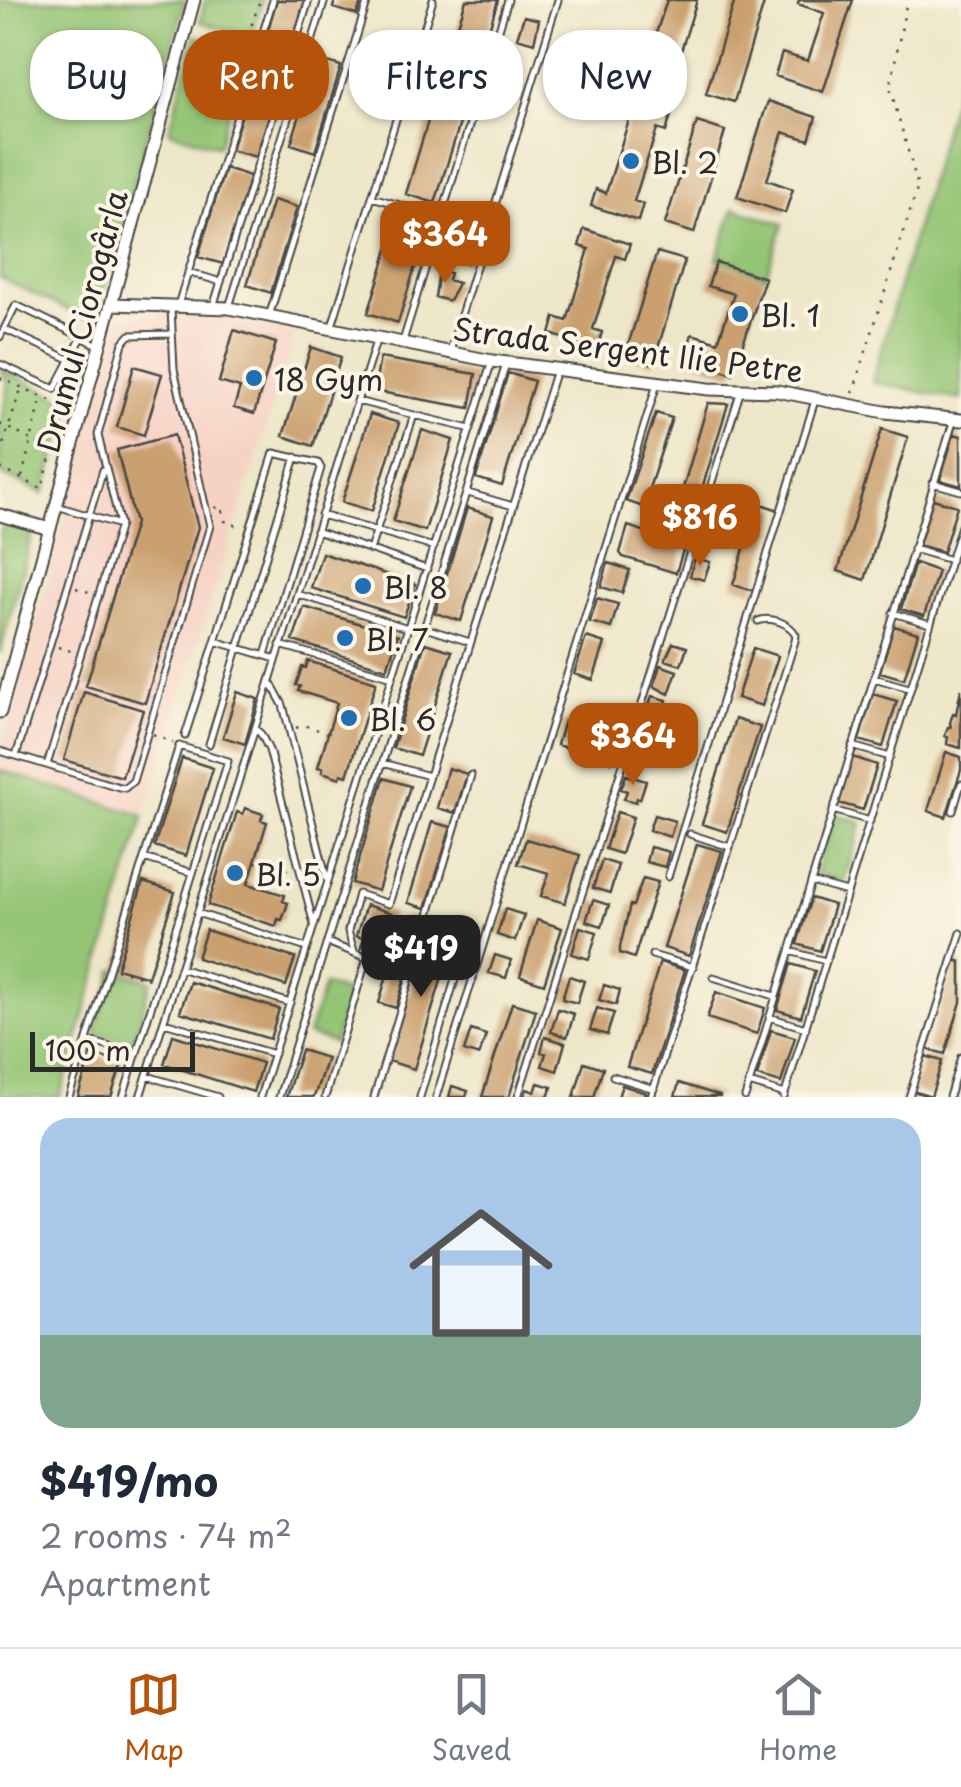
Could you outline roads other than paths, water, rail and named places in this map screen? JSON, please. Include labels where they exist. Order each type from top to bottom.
[{"type":"street","name":"Drumul Ciorogârla","points":[[0,712],[194,0]]},
{"type":"street","name":"Strada Sergent Ilie Petre","points":[[112,304],[228,308],[492,362],[709,389],[777,391],[957,420]]},
{"type":"street","points":[[0,515],[50,529]]},
{"type":"lane","points":[[0,751],[124,788],[133,781],[209,530],[174,369],[174,306],[273,0]]},
{"type":"lane","points":[[213,307],[309,0]]},
{"type":"lane","points":[[228,308],[325,0]]},
{"type":"lane","points":[[270,316],[368,0]]},
{"type":"lane","points":[[424,30],[434,0]]},
{"type":"lane","points":[[499,30],[508,0]]},
{"type":"lane","points":[[450,354],[558,0]]},
{"type":"lane","points":[[331,329],[396,120]]},
{"type":"lane","points":[[402,344],[471,120]]},
{"type":"lane","points":[[372,197],[441,217]]},
{"type":"lane","points":[[188,272],[221,282]]},
{"type":"lane","points":[[0,337],[16,305],[100,346]]},
{"type":"lane","points":[[4,329],[71,360]]},
{"type":"lane","points":[[46,765],[120,525],[98,436],[123,342],[130,335],[171,334]]},
{"type":"lane","points":[[0,364],[54,390],[82,337]]},
{"type":"lane","points":[[140,1097],[376,338]]},
{"type":"lane","points":[[260,1097],[492,362]]},
{"type":"lane","points":[[279,1097],[506,363]]},
{"type":"lane","points":[[354,951],[348,931],[358,894],[389,904],[556,370]]},
{"type":"lane","points":[[436,1097],[658,382]]},
{"type":"lane","points":[[518,1097],[741,390]]},
{"type":"lane","points":[[668,877],[816,398]]},
{"type":"lane","points":[[357,400],[471,429]]},
{"type":"lane","points":[[370,550],[414,415]]},
{"type":"lane","points":[[745,1097],[913,549],[957,420]]},
{"type":"lane","points":[[185,736],[274,454],[318,463],[321,468],[264,655]]},
{"type":"lane","points":[[209,744],[296,457]]},
{"type":"lane","points":[[16,756],[104,468]]},
{"type":"lane","points":[[934,484],[961,491]]},
{"type":"lane","points":[[466,492],[513,506]]},
{"type":"lane","points":[[57,506],[120,525]]},
{"type":"lane","points":[[321,514],[434,548]]},
{"type":"lane","points":[[749,1083],[784,1096],[961,526]]},
{"type":"lane","points":[[316,531],[427,569]]},
{"type":"lane","points":[[913,549],[951,560]]},
{"type":"lane","points":[[296,594],[408,628]]},
{"type":"lane","points":[[893,613],[930,624]]},
{"type":"lane","points":[[652,1097],[795,641],[788,626],[764,618],[758,621]]},
{"type":"lane","points":[[424,628],[470,642]]},
{"type":"lane","points":[[215,641],[276,659]]},
{"type":"lane","points":[[280,644],[393,678]]},
{"type":"lane","points":[[874,678],[910,689]]},
{"type":"lane","points":[[270,682],[280,696],[328,883]]},
{"type":"lane","points":[[254,729],[262,734],[269,750],[314,927]]},
{"type":"lane","points":[[70,1097],[179,746],[228,761],[123,1097]]},
{"type":"lane","points":[[852,746],[890,758]]},
{"type":"lane","points":[[383,762],[428,776]]},
{"type":"lane","points":[[374,1097],[470,775]]},
{"type":"lane","points":[[953,811],[961,784]]},
{"type":"lane","points":[[833,810],[870,821]]},
{"type":"lane","points":[[690,834],[730,847]]},
{"type":"lane","points":[[144,858],[193,873]]},
{"type":"lane","points":[[811,882],[847,892]]},
{"type":"lane","points":[[197,913],[308,948]]},
{"type":"lane","points":[[420,1097],[467,940],[426,925]]},
{"type":"lane","points":[[909,1097],[961,933]]},
{"type":"lane","points":[[325,1097],[367,958],[327,942]]},
{"type":"lane","points":[[790,951],[825,961]]},
{"type":"lane","points":[[652,955],[692,966]]},
{"type":"lane","points":[[180,968],[290,1003]]},
{"type":"lane","points":[[713,977],[776,996]]},
{"type":"lane","points":[[769,1017],[806,1028]]},
{"type":"lane","points":[[164,1022],[274,1054]]},
{"type":"lane","points":[[87,1040],[136,1055]]},
{"type":"lane","points":[[949,1097],[961,1057]]},
{"type":"lane","points":[[147,1076],[218,1097]]},
{"type":"lane","points":[[613,1076],[654,1089]]},
{"type":"place","name":"Bl. 2","points":[[631,161]]},
{"type":"place","name":"Bl. 1","points":[[740,314]]},
{"type":"place","name":"18 Gym","points":[[254,378]]},
{"type":"place","name":"Bl. 8","points":[[363,586]]},
{"type":"place","name":"Bl. 7","points":[[345,638]]},
{"type":"place","name":"Bl. 6","points":[[349,718]]},
{"type":"place","name":"Bl. 5","points":[[235,873]]}]
